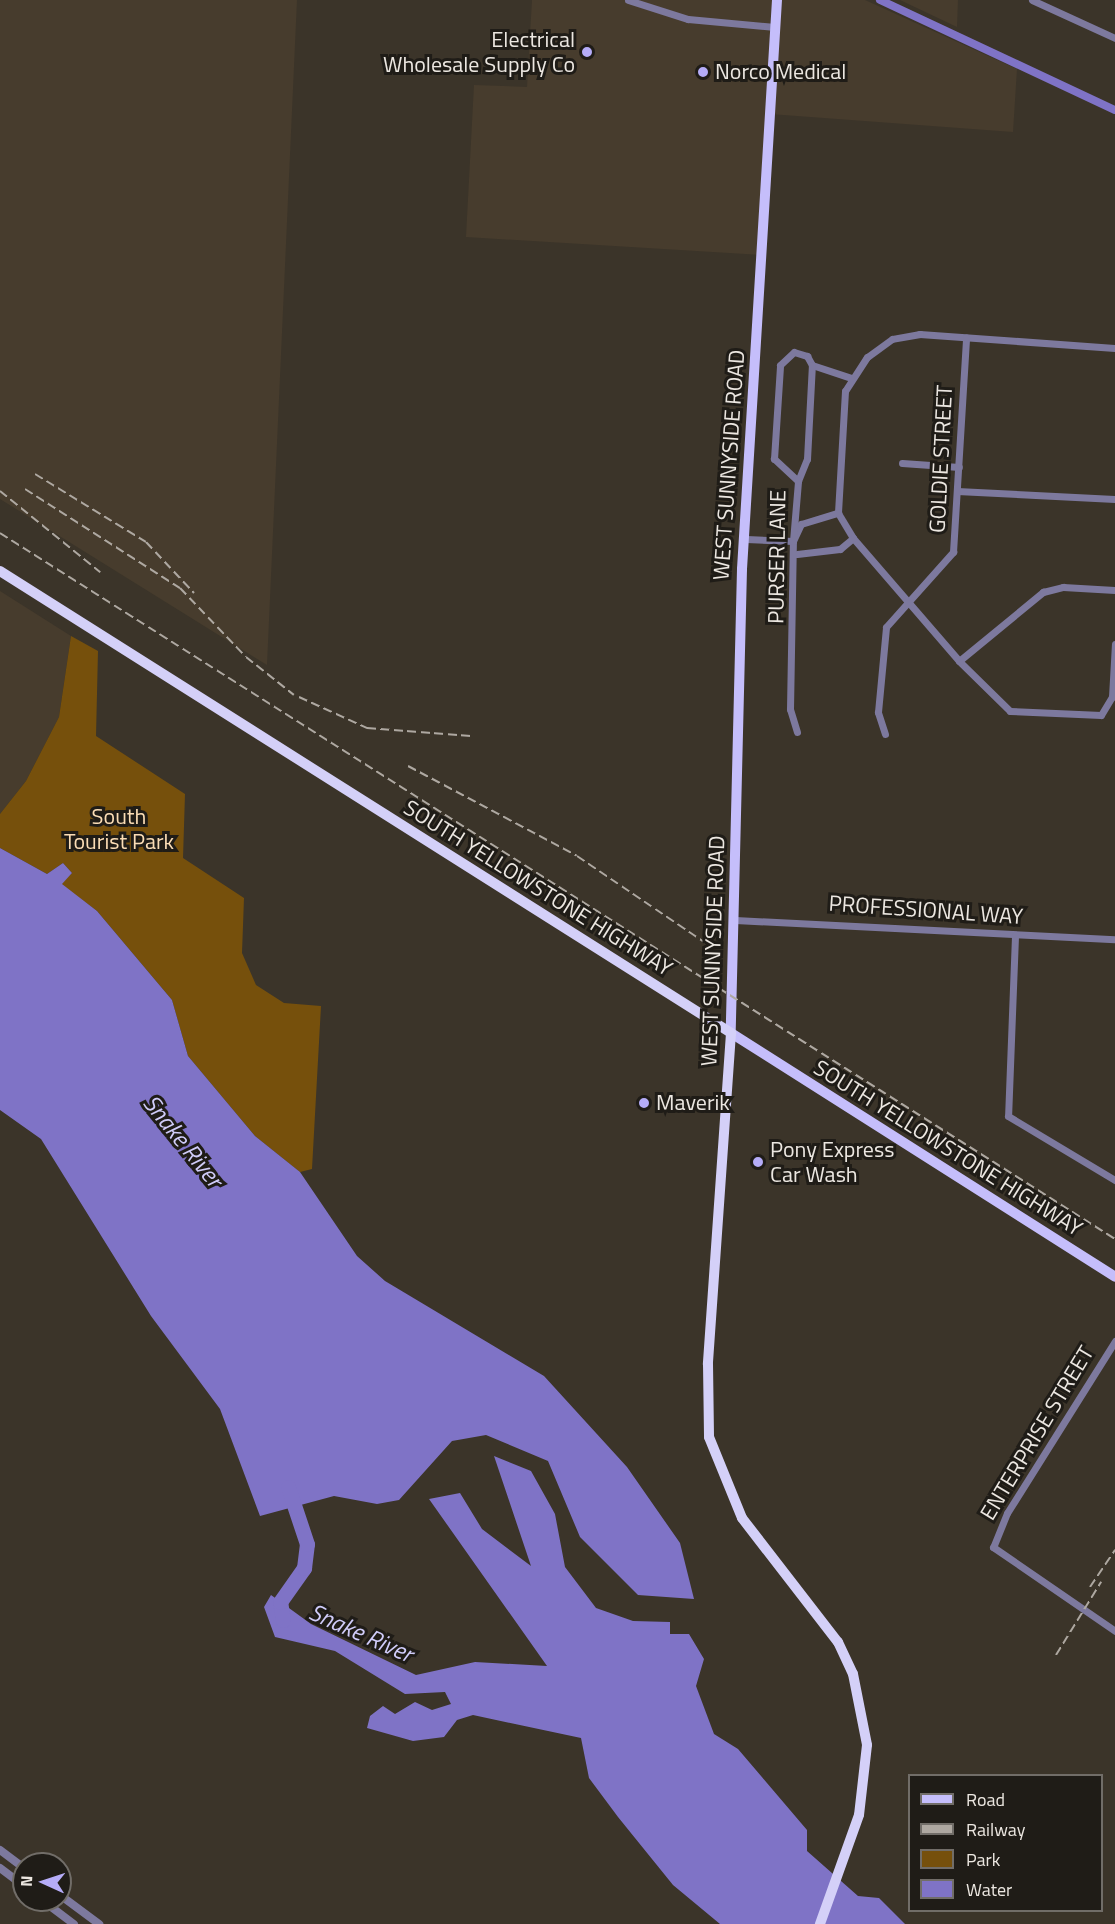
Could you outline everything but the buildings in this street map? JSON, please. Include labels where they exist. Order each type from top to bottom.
[{"type":"highway","name":"SOUTH YELLOWSTONE HIGHWAY","points":[[0,571],[731,1033]]},
{"type":"highway","name":"WEST SUNNYSIDE ROAD","points":[[731,1033],[708,1364],[709,1437],[742,1518],[823,1618],[853,1674],[867,1745],[864,1792],[851,1838],[820,1924]]},
{"type":"main road","name":"WEST SUNNYSIDE ROAD","points":[[731,1033],[735,920],[737,683],[777,0]]},
{"type":"main road","name":"SOUTH YELLOWSTONE HIGHWAY","points":[[731,1033],[1115,1277]]},
{"type":"street","points":[[628,0],[688,20],[776,27]]},
{"type":"street","points":[[1032,0],[1115,38]]},
{"type":"street","points":[[1115,348],[905,335],[867,357],[851,378],[843,402],[838,513],[853,538],[959,661],[1010,711],[1090,717],[1109,707],[1115,644]]},
{"type":"street","name":"GOLDIE STREET","points":[[885,734],[878,712],[882,641],[894,613],[953,552],[966,337]]},
{"type":"street","name":"PURSER LANE","points":[[797,732],[790,709],[797,554],[793,541],[798,481],[774,459],[780,365],[794,352],[807,356],[812,365]]},
{"type":"street","points":[[798,481],[807,459],[812,365],[851,378]]},
{"type":"street","points":[[902,463],[958,467]]},
{"type":"street","points":[[957,490],[1115,499]]},
{"type":"street","points":[[746,539],[793,541],[801,524],[838,513]]},
{"type":"street","points":[[797,554],[840,549],[853,538]]},
{"type":"street","points":[[959,661],[1043,592],[1063,587],[1115,590]]},
{"type":"street","name":"PROFESSIONAL WAY","points":[[735,920],[802,919],[1015,936],[1115,939]]},
{"type":"street","points":[[1015,936],[1008,1116],[1115,1180]]},
{"type":"street","name":"ENTERPRISE STREET","points":[[1115,1341],[993,1541],[1002,1559],[1078,1610],[1115,1631]]},
{"type":"street","points":[[72,1904],[99,1924]]},
{"type":"street","points":[[58,1912],[74,1924]]},
{"type":"shaded area","points":[[0,0],[297,0],[267,665],[0,499]]},
{"type":"shaded area","points":[[532,0],[865,0],[1017,69],[1013,132],[770,114],[762,255],[466,237],[474,85],[527,87]]},
{"type":"shaded area","points":[[900,0],[958,0],[957,27]]},
{"type":"shaded area","points":[[0,591],[71,636],[59,717],[26,781],[0,814]]},
{"type":"green space","name":"South Tourist Park","points":[[71,636],[98,651],[96,736],[185,794],[183,858],[244,898],[242,953],[256,985],[284,1003],[321,1006],[312,1169],[300,1172],[255,1136],[188,1056],[172,1000],[97,911],[61,884],[72,873],[63,863],[47,874],[0,848],[0,814],[26,781],[59,717]]},
{"type":"water","points":[[0,848],[47,874],[63,863],[72,873],[62,884],[97,911],[172,1000],[188,1056],[255,1136],[300,1172],[357,1256],[385,1281],[544,1376],[627,1467],[680,1543],[694,1599],[638,1595],[580,1537],[548,1461],[486,1435],[452,1441],[399,1500],[377,1504],[334,1496],[260,1516],[220,1409],[151,1316],[41,1139],[0,1110]]},
{"type":"water","points":[[494,1456],[531,1471],[555,1514],[565,1567],[596,1608],[633,1621],[670,1622],[670,1634],[689,1634],[704,1659],[696,1686],[714,1734],[738,1749],[807,1830],[807,1851],[858,1896],[879,1898],[905,1924],[720,1924],[673,1885],[618,1817],[589,1778],[581,1738],[473,1715],[457,1720],[444,1737],[413,1741],[367,1728],[370,1716],[383,1706],[395,1714],[415,1702],[432,1710],[451,1704],[445,1692],[405,1694],[335,1651],[275,1637],[264,1607],[271,1595],[311,1624],[416,1675],[475,1662],[547,1666],[429,1499],[460,1493],[482,1529],[531,1566]]},
{"type":"waterway","points":[[880,0],[1115,110]]},
{"type":"waterway","name":"Snake River","points":[[283,1620],[280,1602],[304,1568],[307,1544],[288,1487]]},
{"type":"railway","points":[[35,474],[146,542],[194,593]]},
{"type":"railway","points":[[25,489],[180,588],[246,657],[294,695]]},
{"type":"railway","points":[[0,491],[100,572]]},
{"type":"railway","points":[[0,533],[1115,1239]]},
{"type":"railway","points":[[299,697],[367,728],[471,736]]},
{"type":"railway","points":[[408,766],[577,856],[707,944]]},
{"type":"railway","points":[[1090,1587],[1115,1550]]},
{"type":"railway","points":[[1056,1655],[1101,1582]]},
{"type":"place","name":"Electrical Wholesale Supply Co","points":[[587,52]]},
{"type":"place","name":"Norco Medical","points":[[703,72]]},
{"type":"place","name":"Maverik","points":[[644,1103]]},
{"type":"place","name":"Pony Express Car Wash","points":[[758,1162]]}]
